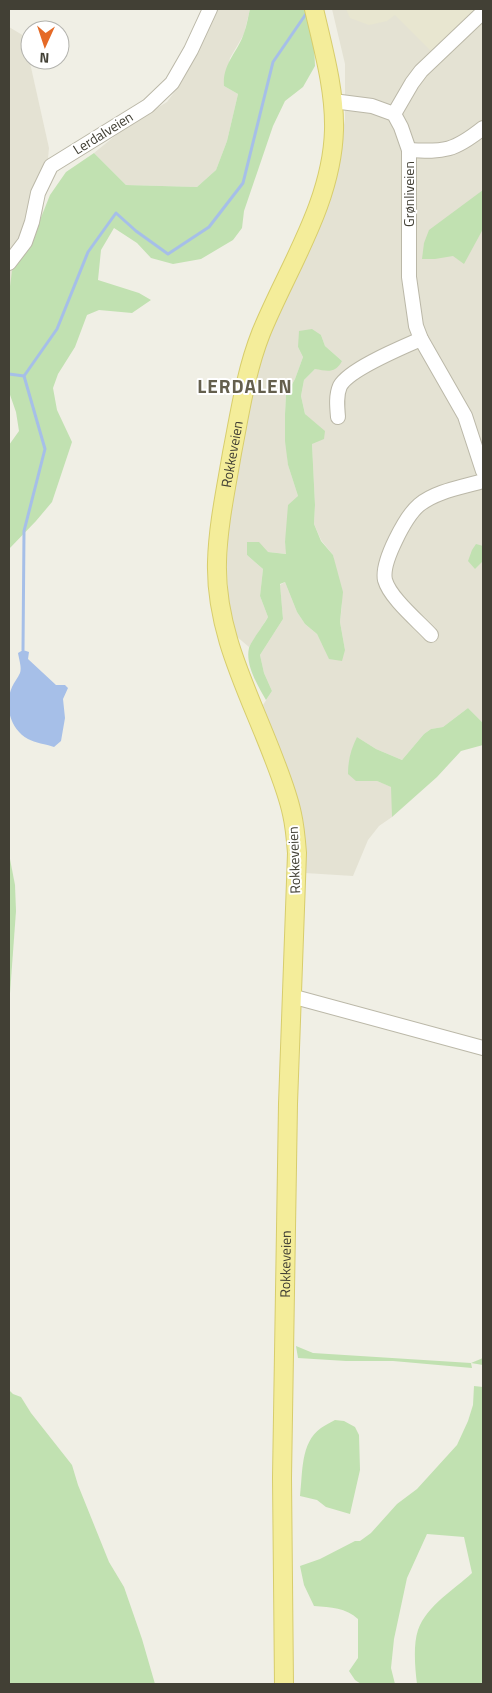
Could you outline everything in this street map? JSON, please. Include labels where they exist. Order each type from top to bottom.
[{"type":"main road","name":"Rokkeveien","points":[[284,1684],[282,1478],[291,996],[297,859],[292,812],[280,773],[227,642],[218,603],[217,560],[226,485],[240,408],[249,372],[262,332],[311,224],[327,178],[333,144],[333,101],[322,40],[314,9]]},
{"type":"street","name":"Lerdalveien","points":[[9,263],[24,242],[32,222],[38,193],[50,166],[148,106],[172,83],[192,50],[210,9]]},
{"type":"street","points":[[333,101],[372,106],[394,114],[421,71],[483,12]]},
{"type":"street","name":"Grønliveien","points":[[394,114],[401,127],[408,150],[409,277],[416,326],[421,340],[465,416],[483,471]]},
{"type":"street","points":[[408,150],[451,149],[466,142],[483,128]]},
{"type":"street","points":[[338,416],[337,400],[341,384],[360,368],[421,340]]},
{"type":"street","points":[[431,635],[392,594],[385,581],[384,568],[390,551],[402,529],[419,506],[436,496],[483,480]]},
{"type":"street","points":[[291,996],[483,1048]]},
{"type":"shaded area","points":[[216,9],[250,9],[244,34],[230,58],[224,86],[238,94],[227,141],[216,170],[197,187],[126,185],[94,153],[126,127],[167,102],[181,83]]},
{"type":"shaded area","points":[[332,9],[483,9],[483,723],[468,708],[443,727],[431,729],[424,734],[402,760],[376,749],[357,737],[356,781],[377,781],[392,787],[392,817],[379,826],[368,840],[353,876],[305,873],[263,705],[272,691],[264,673],[260,655],[283,619],[280,585],[285,582],[297,612],[305,624],[317,634],[322,644],[345,650],[340,622],[342,605],[333,555],[321,540],[314,524],[312,444],[301,396],[304,380],[315,369],[342,361],[325,346],[321,335],[298,347],[303,357],[295,379],[286,395],[285,414],[288,465],[298,496],[285,542],[287,554],[268,552],[247,555],[263,569],[260,596],[268,617],[249,647],[236,636],[228,605],[229,515],[246,419],[261,355],[333,191],[345,119],[345,64]]},
{"type":"shaded area","points":[[346,9],[478,9],[432,52],[395,15],[387,21],[369,25],[350,18]]},
{"type":"shaded area","points":[[9,27],[20,34],[20,70],[32,70],[49,148],[41,231],[9,291]]},
{"type":"green space","points":[[250,9],[305,9],[314,44],[315,66],[303,87],[285,101],[273,126],[244,211],[242,228],[233,240],[201,259],[173,264],[151,258],[137,243],[114,228],[101,250],[98,280],[139,293],[151,300],[132,313],[99,310],[87,315],[75,347],[58,374],[53,388],[57,410],[72,442],[52,502],[9,549],[9,445],[19,431],[16,412],[9,392],[9,294],[12,271],[28,250],[50,195],[66,172],[94,153],[126,185],[197,187],[216,170],[227,141],[238,94],[224,86],[225,71],[241,40]]},
{"type":"green space","points":[[483,190],[483,229],[464,264],[453,256],[422,259],[424,243],[429,230]]},
{"type":"green space","points":[[312,329],[321,335],[325,346],[342,361],[334,370],[315,369],[304,380],[301,396],[305,414],[325,431],[324,439],[312,444],[314,524],[321,541],[333,555],[343,592],[340,622],[345,650],[342,661],[329,659],[317,634],[305,624],[297,612],[285,582],[280,584],[283,619],[260,655],[264,673],[272,691],[266,700],[253,675],[248,655],[250,645],[268,617],[260,596],[263,569],[247,555],[247,542],[259,542],[268,552],[286,554],[288,505],[298,496],[288,465],[285,441],[286,395],[295,379],[303,357],[298,347],[299,331]]},
{"type":"green space","points":[[476,544],[483,546],[483,561],[475,569],[468,561]]},
{"type":"green space","points":[[468,708],[483,723],[483,745],[461,751],[437,777],[392,817],[391,787],[377,781],[356,781],[348,774],[350,755],[357,737],[376,749],[402,760],[424,734],[431,729],[443,727]]},
{"type":"green space","points":[[9,854],[15,885],[16,911],[9,1007]]},
{"type":"green space","points":[[296,1346],[313,1353],[471,1363],[472,1368],[393,1361],[298,1358]]},
{"type":"green space","points":[[483,1358],[483,1365],[471,1363]]},
{"type":"green space","points":[[474,1386],[483,1387],[483,1684],[417,1684],[415,1643],[422,1621],[434,1605],[472,1573],[464,1537],[427,1534],[407,1578],[394,1639],[391,1668],[395,1684],[361,1684],[355,1680],[349,1671],[358,1658],[358,1619],[343,1610],[314,1606],[304,1585],[300,1566],[320,1559],[355,1541],[360,1541],[371,1533],[397,1504],[417,1489],[457,1445],[473,1405]]},
{"type":"green space","points":[[9,1390],[21,1397],[31,1413],[72,1465],[78,1485],[109,1562],[124,1587],[155,1684],[9,1684]]},
{"type":"green space","points":[[335,1420],[344,1421],[355,1427],[359,1435],[360,1470],[350,1514],[326,1507],[317,1500],[300,1496],[302,1468],[309,1442],[321,1428]]},
{"type":"water","points":[[23,650],[29,652],[28,659],[56,685],[65,685],[68,688],[63,699],[65,718],[61,741],[54,747],[31,740],[22,735],[10,716],[10,694],[21,671],[18,653]]},
{"type":"waterway","points":[[9,374],[24,376],[57,329],[88,252],[116,213],[136,231],[168,254],[209,227],[243,183],[273,62],[308,11]]},
{"type":"waterway","points":[[23,650],[24,531],[45,449],[24,376]]},
{"type":"district","name":"LERDALEN","points":[[245,386]]}]
